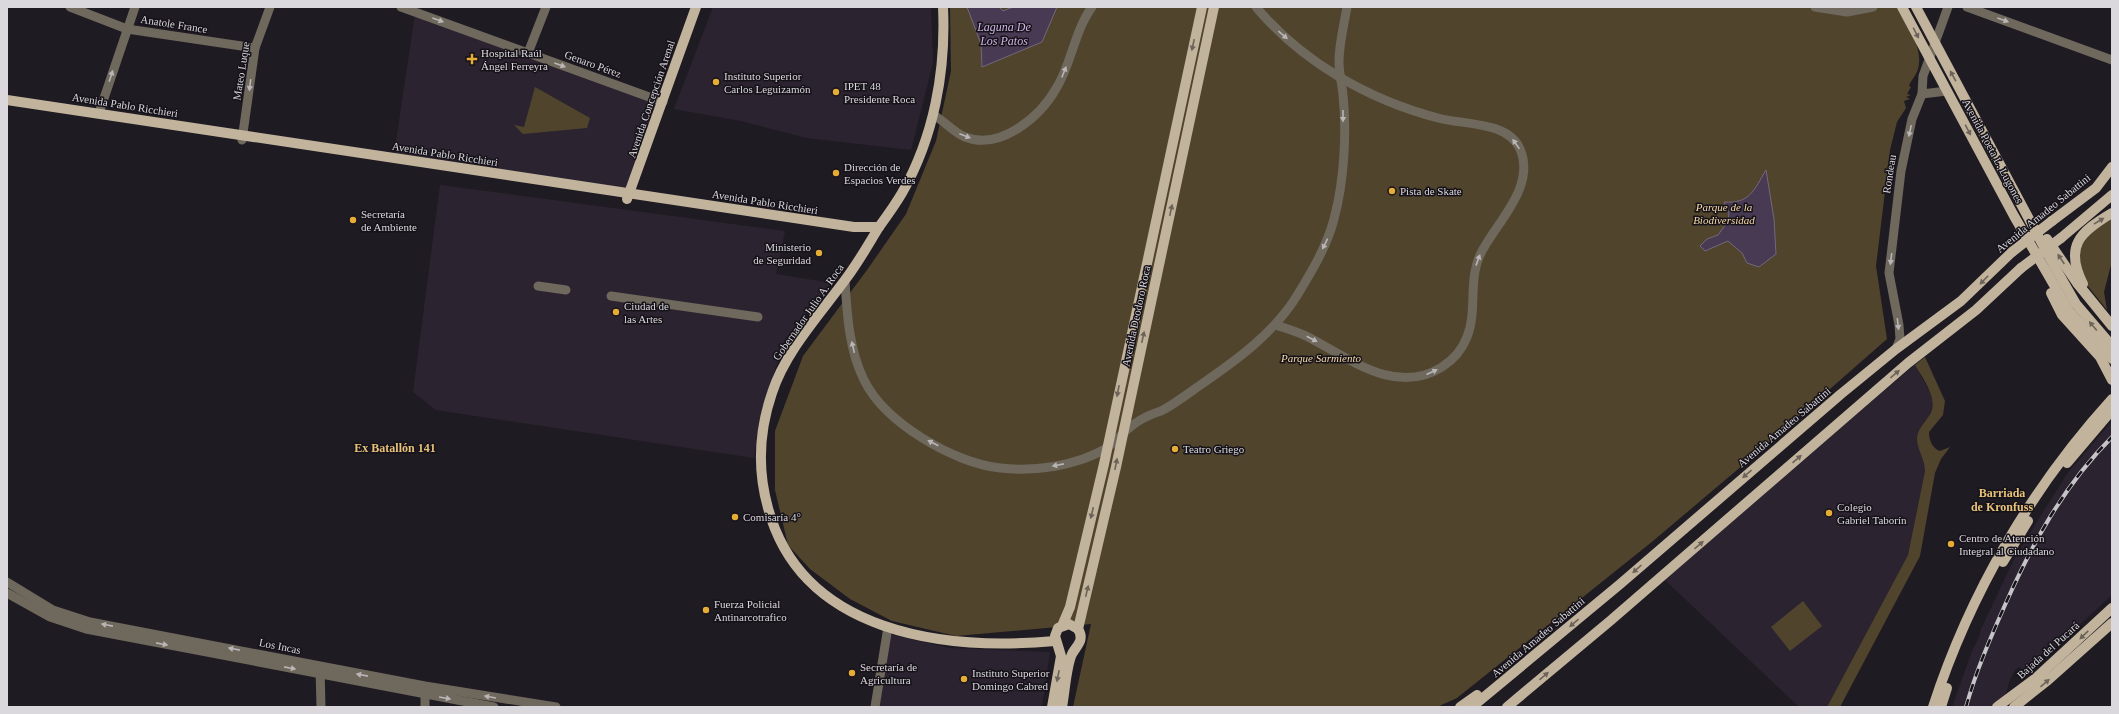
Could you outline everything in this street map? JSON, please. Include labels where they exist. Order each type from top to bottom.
[{"type":"main road","name":"Avenida Concepción Arenal","points":[[661,101],[690,7]]},
{"type":"main road","name":"Avenida Concepción Arenal","points":[[626,196],[696,7]]},
{"type":"main road","points":[[879,227],[903,191],[916,163],[933,115],[943,59],[943,7]]},
{"type":"main road","name":"Avenida Deodoro Roca","points":[[1056,644],[1056,632],[1062,626],[1070,607],[1107,448],[1202,7]]},
{"type":"main road","name":"Avenida Deodoro Roca","points":[[1062,707],[1071,658],[1081,637],[1078,629],[1214,7]]},
{"type":"main road","name":"Avenida Poeta L. Lugones","points":[[1902,7],[2014,216],[2073,308],[2112,359]]},
{"type":"main road","name":"Avenida Poeta L. Lugones","points":[[1916,7],[2025,209],[2073,308],[2112,346]]},
{"type":"main road","name":"Avenida Pablo Ricchieri","points":[[7,100],[99,113],[243,138]]},
{"type":"main road","name":"Avenida Pablo Ricchieri","points":[[7,106],[243,138],[626,196],[860,234],[871,240]]},
{"type":"main road","name":"Avenida Amadeo Sabattini","points":[[1472,707],[1816,415],[1896,349],[1966,297],[2012,252],[2096,188],[2112,166]]},
{"type":"main road","points":[[1507,707],[1908,363],[1976,310],[2021,268],[2061,238],[2112,195]]},
{"type":"main road","name":"Avenida Pablo Ricchieri","points":[[626,196],[854,228],[879,227]]},
{"type":"main road","points":[[2025,209],[2092,302],[2112,326]]},
{"type":"main road","points":[[2092,302],[2080,277],[2076,262],[2076,248],[2079,240],[2087,229],[2112,213]]},
{"type":"main road","points":[[2014,216],[2062,315],[2100,357],[2112,380]]},
{"type":"main road","name":"Gobernador Julio A. Roca","points":[[879,227],[845,280],[806,333],[778,378],[772,392],[763,428],[760,448],[761,480],[775,530],[787,552],[804,576],[840,607],[863,618],[888,627],[930,637],[976,644],[1056,644]]},
{"type":"main road","points":[[1935,705],[1978,596],[2008,540],[2069,449],[2112,398]]},
{"type":"main road","points":[[1935,705],[2003,561],[2069,460],[2112,410]]},
{"type":"main road","name":"Bajada del Pucará","points":[[2012,704],[2036,678],[2112,608]]},
{"type":"main road","name":"Bajada del Pucará","points":[[1997,707],[2012,704],[2048,680],[2112,623]]},
{"type":"main road","points":[[1062,626],[1069,624],[1078,629]]},
{"type":"main road","points":[[1056,644],[1067,651],[1077,647]]},
{"type":"main road","points":[[1052,707],[1061,662],[1056,644]]},
{"type":"main road","points":[[1460,707],[1516,671]]},
{"type":"main road","points":[[1512,707],[1524,693]]},
{"type":"street","name":"Anatole France","points":[[70,7],[127,29],[255,48]]},
{"type":"street","points":[[99,113],[135,7]]},
{"type":"street","name":"Mateo Luque","points":[[243,138],[255,48],[270,7]]},
{"type":"street","points":[[528,53],[546,7]]},
{"type":"street","points":[[933,115],[957,133],[974,139],[994,138],[1017,130],[1032,117],[1057,87],[1065,72],[1078,29],[1092,7]]},
{"type":"street","points":[[1256,7],[1271,25],[1297,47],[1340,77],[1376,97],[1415,111],[1456,122],[1494,128],[1508,134],[1516,141],[1524,162],[1523,180],[1477,262],[1468,336],[1457,355],[1439,369],[1416,377],[1384,376],[1367,369],[1303,334],[1276,324]]},
{"type":"street","points":[[845,280],[851,342],[856,362],[863,379],[874,397],[886,410],[898,421],[924,439],[974,462],[1002,468],[1035,468],[1068,463],[1083,459],[1107,448],[1122,432],[1142,418],[1170,406],[1228,366],[1276,324],[1296,296],[1313,268],[1327,241],[1334,220],[1342,171],[1343,105],[1339,60],[1347,7]]},
{"type":"street","points":[[1815,7],[1847,12],[1873,7]]},
{"type":"street","name":"Rondeau","points":[[1896,349],[1900,339],[1899,325],[1889,273],[1901,171],[1912,119],[1922,94],[1923,76],[1948,7]]},
{"type":"street","points":[[1966,7],[2112,60]]},
{"type":"street","name":"Genaro Pérez","points":[[404,8],[661,101]]},
{"type":"street","points":[[1922,94],[1947,91]]},
{"type":"street","points":[[538,286],[566,290]]},
{"type":"street","points":[[611,296],[758,317]]},
{"type":"street","name":"Los Incas","points":[[7,582],[53,610],[90,622],[320,671]]},
{"type":"street","name":"Los Incas","points":[[7,593],[45,614],[70,625],[425,690],[556,707]]},
{"type":"street","points":[[876,707],[888,627]]},
{"type":"street","points":[[320,671],[321,707]]},
{"type":"street","points":[[425,690],[425,707]]},
{"type":"street","name":"Los Incas","points":[[425,690],[494,707]]},
{"type":"shaded area","name":"IPET 48 Presidente Roca","points":[[713,7],[931,7],[933,63],[911,150],[807,138],[741,121],[674,109]]},
{"type":"shaded area","name":"Hospital Raúl Ángel Ferreyra","points":[[415,14],[659,104],[626,191],[394,155]]},
{"type":"shaded area","name":"Ciudad de las Artes","points":[[440,185],[785,231],[776,274],[831,283],[784,341],[760,417],[754,458],[436,410],[413,392]]},
{"type":"shaded area","name":"Colegio Gabriel Taborín","points":[[1915,365],[1931,394],[1933,403],[1930,415],[1921,426],[1918,444],[1925,465],[1925,471],[1908,555],[1827,707],[1799,707],[1665,580],[1797,464]]},
{"type":"shaded area","points":[[2112,421],[2112,595],[2053,649],[2050,647],[2024,671],[2019,667],[2015,670],[2010,679],[2002,707],[1952,707],[1981,629],[2015,557],[2067,474]]},
{"type":"shaded area","name":"Instituto Superior Domingo Cabred","points":[[888,634],[950,648],[1050,652],[1042,707],[878,707]]},
{"type":"green space","name":"Parque Sarmiento","points":[[950,7],[1897,7],[1914,37],[1919,53],[1919,61],[1918,69],[1909,86],[1911,87],[1907,94],[1911,95],[1906,97],[1910,99],[1904,101],[1906,108],[1897,122],[1890,150],[1876,266],[1887,339],[1750,459],[1653,541],[1457,698],[1437,707],[1073,707],[1091,624],[956,636],[892,621],[850,599],[810,569],[788,545],[775,490],[775,431],[803,356],[867,270],[906,214],[936,141],[951,71]]},
{"type":"green space","points":[[535,87],[590,118],[587,128],[523,134],[514,125],[524,127]]},
{"type":"green space","points":[[2112,213],[2112,261],[2104,292],[2107,310],[2083,280],[2078,247],[2082,234]]},
{"type":"green space","points":[[1925,357],[1945,401],[1943,415],[1929,432],[1930,441],[1935,448],[1940,451],[1950,447],[1941,459],[1935,473],[1920,556],[1840,707],[1827,707],[1908,555],[1925,471],[1917,438],[1920,429],[1932,410],[1933,403],[1926,383],[1915,365]]},
{"type":"green space","points":[[1803,601],[1822,626],[1790,651],[1771,627]]},
{"type":"water","name":"Laguna De Los Patos","points":[[967,7],[999,7],[1003,11],[1013,7],[1057,7],[1042,42],[982,67],[981,44]]},
{"type":"water","points":[[1766,170],[1774,219],[1776,254],[1759,267],[1747,263],[1742,253],[1728,241],[1705,251],[1700,246],[1707,239],[1718,235],[1728,221],[1729,212],[1724,202],[1740,201],[1746,198],[1754,189]]},
{"type":"railway","points":[[1966,707],[1994,630],[2026,560],[2064,495],[2095,455],[2112,437]]},
{"type":"place","name":"Hospital Raúl Ángel Ferreyra","points":[[472,59]]},
{"type":"place","name":"Instituto Superior Carlos Leguizamón","points":[[716,82]]},
{"type":"place","name":"IPET 48 Presidente Roca","points":[[836,92]]},
{"type":"place","name":"Dirección de Espacios Verdes","points":[[836,173]]},
{"type":"place","name":"Pista de Skate","points":[[1392,191]]},
{"type":"place","name":"Secretaría de Ambiente","points":[[353,220]]},
{"type":"place","name":"Ministerio de Seguridad","points":[[819,253]]},
{"type":"place","name":"Ciudad de las Artes","points":[[616,312]]},
{"type":"place","name":"Teatro Griego","points":[[1175,449]]},
{"type":"place","name":"Colegio Gabriel Taborín","points":[[1829,513]]},
{"type":"place","name":"Comisaría 4°","points":[[735,517]]},
{"type":"place","name":"Centro de Atención Integral al Ciudadano","points":[[1951,544]]},
{"type":"place","name":"Fuerza Policial Antinarcotrafico","points":[[706,610]]},
{"type":"place","name":"Secretaría de Agricultura","points":[[852,673]]},
{"type":"place","name":"Instituto Superior Domingo Cabred","points":[[964,679]]},
{"type":"district","name":"Ex Batallón 141","points":[[395,448]]},
{"type":"district","name":"Barriada de Kronfuss","points":[[2002,500]]},
{"type":"park label","name":"Parque de la Biodiversidad","points":[[1724,213]]}]
